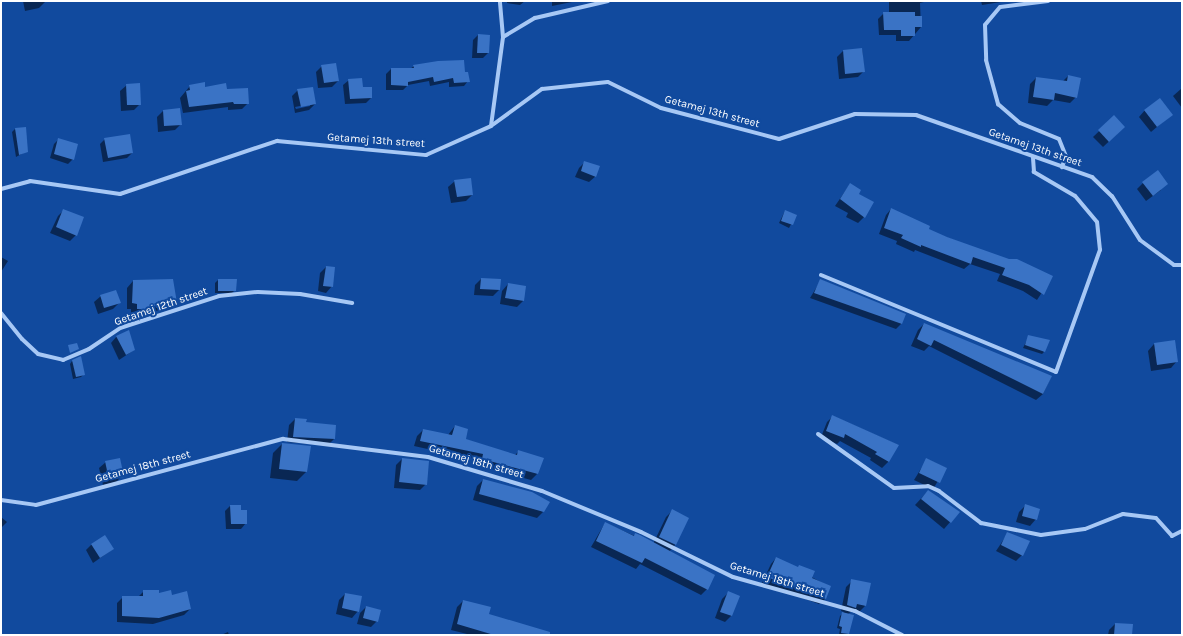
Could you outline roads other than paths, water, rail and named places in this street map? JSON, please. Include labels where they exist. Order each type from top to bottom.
[{"type":"street","points":[[491,126],[503,37],[500,1]]},
{"type":"street","points":[[503,37],[535,18],[608,1]]},
{"type":"street","points":[[1048,1],[1000,7],[985,25],[986,60],[998,104],[1020,123],[1059,139],[1066,156],[1062,167]]},
{"type":"street","name":"Getamej 13th street","points":[[1,189],[30,180],[120,194],[277,141],[426,155],[491,126],[542,89],[608,82],[661,108],[780,139],[855,114],[916,115],[1092,177],[1112,196],[1140,240],[1174,265],[1182,265]]},
{"type":"street","points":[[821,275],[1056,372],[1100,250],[1097,222],[1075,196],[1034,172],[1033,157]]},
{"type":"street","name":"Getamej 12th street","points":[[1,313],[22,339],[38,354],[63,360],[89,349],[120,328],[219,296],[258,292],[300,294],[352,303]]},
{"type":"street","points":[[818,434],[894,488],[928,486],[939,491],[981,523],[1041,535],[1085,529],[1123,514],[1156,518],[1172,536],[1182,531]]},
{"type":"street","name":"Getamej 18th street","points":[[1,500],[36,505],[283,438],[428,457],[542,491],[641,532],[734,577],[854,611],[902,635]]}]
